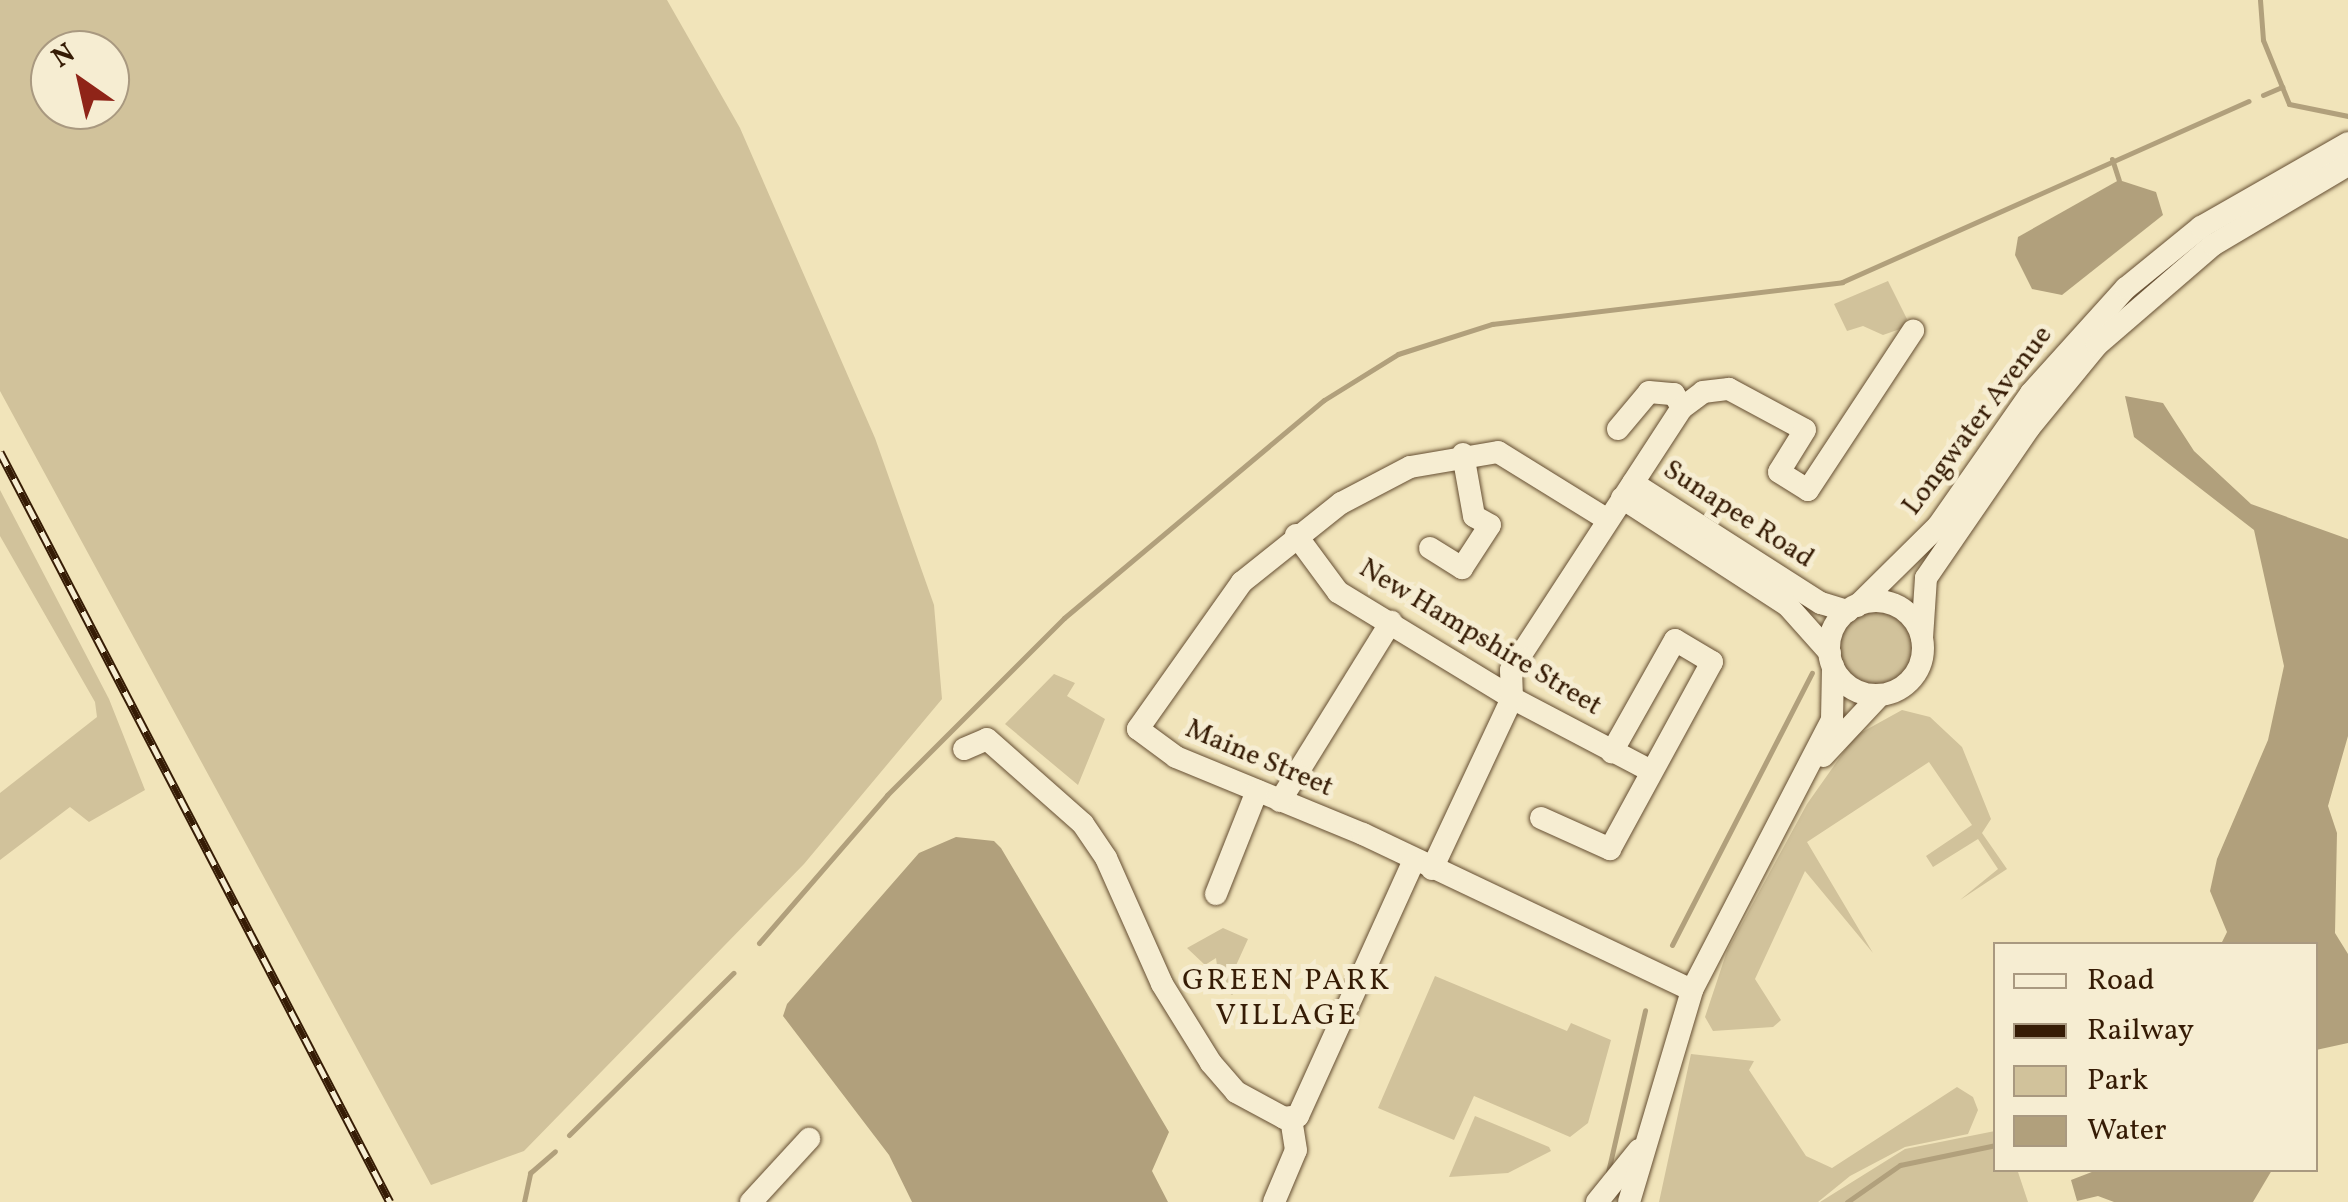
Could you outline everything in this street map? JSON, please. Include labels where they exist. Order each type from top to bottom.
[{"type":"street","name":"Longwater Avenue","points":[[1852,608],[1938,526],[2031,393],[2126,288],[2201,227],[2347,151]]},
{"type":"street","name":"Longwater Avenue","points":[[1922,638],[1926,578],[2029,428],[2097,345],[2213,245],[2347,151]]},
{"type":"street","points":[[1291,1119],[1303,1106],[1423,864],[1512,698],[1511,670],[1682,408],[1702,392],[1729,388],[1805,430],[1779,472],[1808,490],[1913,331]]},
{"type":"street","points":[[1618,429],[1649,392],[1674,394],[1682,408]]},
{"type":"street","name":"Maine Street","points":[[1608,520],[1498,452],[1463,454],[1375,482],[1296,536],[1242,582],[1205,626],[1138,730],[1153,746],[1423,864],[1692,990]]},
{"type":"street","points":[[1430,548],[1462,568],[1490,525],[1474,516],[1463,454]]},
{"type":"street","name":"Sunapee Road","points":[[1628,490],[1821,603],[1852,608]]},
{"type":"street","name":"Sunapee Road","points":[[1628,490],[1808,620],[1831,660]]},
{"type":"street","name":"New Hampshire Street","points":[[1296,536],[1338,592],[1512,698],[1650,771]]},
{"type":"street","points":[[1630,1202],[1692,990],[1810,770],[1832,720],[1834,629],[1852,608],[1900,608],[1922,638],[1922,657],[1912,678],[1880,695],[1810,770]]},
{"type":"street","points":[[1280,801],[1391,622]]},
{"type":"street","points":[[1541,818],[1610,849],[1712,662],[1676,640],[1612,752]]},
{"type":"street","points":[[1831,660],[1856,691],[1880,695]]},
{"type":"street","points":[[964,748],[987,739],[1083,824],[1106,858],[1162,984],[1211,1063],[1243,1097],[1291,1119]]},
{"type":"street","points":[[1216,894],[1257,790]]},
{"type":"street","points":[[1274,1202],[1296,1150],[1291,1119]]},
{"type":"street","points":[[751,1202],[810,1139]]},
{"type":"street","points":[[1597,1202],[1645,1142]]},
{"type":"green space","points":[[0,0],[667,0],[740,128],[875,438],[934,605],[942,699],[804,864],[524,1151],[431,1185],[0,391]]},
{"type":"green space","points":[[1888,281],[1907,319],[1903,328],[1883,335],[1863,326],[1847,331],[1834,304]]},
{"type":"green space","points":[[0,490],[109,699],[145,790],[89,822],[70,807],[0,860],[0,793],[97,717],[95,702],[0,536]]},
{"type":"green space","points":[[1876,611],[1902,622],[1913,648],[1902,674],[1876,685],[1850,674],[1839,648],[1850,622]]},
{"type":"green space","points":[[1054,674],[1075,683],[1067,696],[1105,719],[1078,785],[1005,724]]},
{"type":"green space","points":[[1902,710],[1930,717],[1962,747],[1991,819],[1982,833],[2007,869],[1960,900],[1998,869],[1978,839],[1933,867],[1926,856],[1972,825],[1929,762],[1807,842],[1873,953],[1805,871],[1755,979],[1781,1020],[1773,1027],[1713,1031],[1705,1017],[1727,951],[1807,804],[1855,736]]},
{"type":"green space","points":[[1223,928],[1248,939],[1233,972],[1242,986],[1232,995],[1211,980],[1218,973],[1216,958],[1205,965],[1187,948]]},
{"type":"green space","points":[[1435,976],[1567,1031],[1571,1023],[1611,1040],[1588,1123],[1570,1137],[1474,1096],[1454,1140],[1378,1108]]},
{"type":"green space","points":[[1691,1054],[1754,1061],[1749,1070],[1806,1156],[1832,1168],[1957,1087],[1973,1097],[1978,1110],[1968,1134],[1905,1147],[1850,1176],[1818,1202],[1659,1202]]},
{"type":"green space","points":[[1475,1116],[1551,1151],[1508,1173],[1449,1177]]},
{"type":"green space","points":[[1993,1131],[1993,1172],[2018,1172],[2028,1202],[1820,1202],[1905,1149]]},
{"type":"water","points":[[2119,180],[2156,192],[2163,215],[2062,295],[2032,289],[2015,255],[2018,237]]},
{"type":"water","points":[[2125,396],[2163,403],[2194,451],[2251,504],[2348,539],[2348,736],[2328,806],[2337,833],[2335,933],[2348,954],[2348,1043],[2318,1050],[2318,942],[2222,942],[2227,932],[2210,891],[2217,859],[2268,740],[2284,666],[2254,530],[2134,437]]},
{"type":"water","points":[[956,837],[994,841],[1001,848],[1169,1132],[1152,1171],[1168,1202],[912,1202],[889,1155],[783,1016],[787,1004],[919,853]]},
{"type":"water","points":[[2092,1172],[2271,1172],[2253,1202],[2114,1202],[2098,1196],[2077,1201],[2071,1180]]},
{"type":"waterway","points":[[2260,0],[2263,40],[2289,104],[2348,116]]},
{"type":"waterway","points":[[2263,95],[2282,87]]},
{"type":"waterway","points":[[759,943],[887,795],[1064,618],[1324,400],[1398,354],[1492,324],[1842,282],[2248,101]]},
{"type":"waterway","points":[[2112,159],[2119,180]]},
{"type":"waterway","points":[[1672,945],[1812,673]]},
{"type":"waterway","points":[[569,1135],[733,973]]},
{"type":"waterway","points":[[1608,1172],[1645,1010]]},
{"type":"waterway","points":[[1847,1202],[1900,1165],[1993,1146]]},
{"type":"waterway","points":[[524,1202],[530,1173],[555,1151]]},
{"type":"railway","points":[[0,452],[390,1202]]},
{"type":"district","name":"GREEN PARK VILLAGE","points":[[1287,998]]}]
